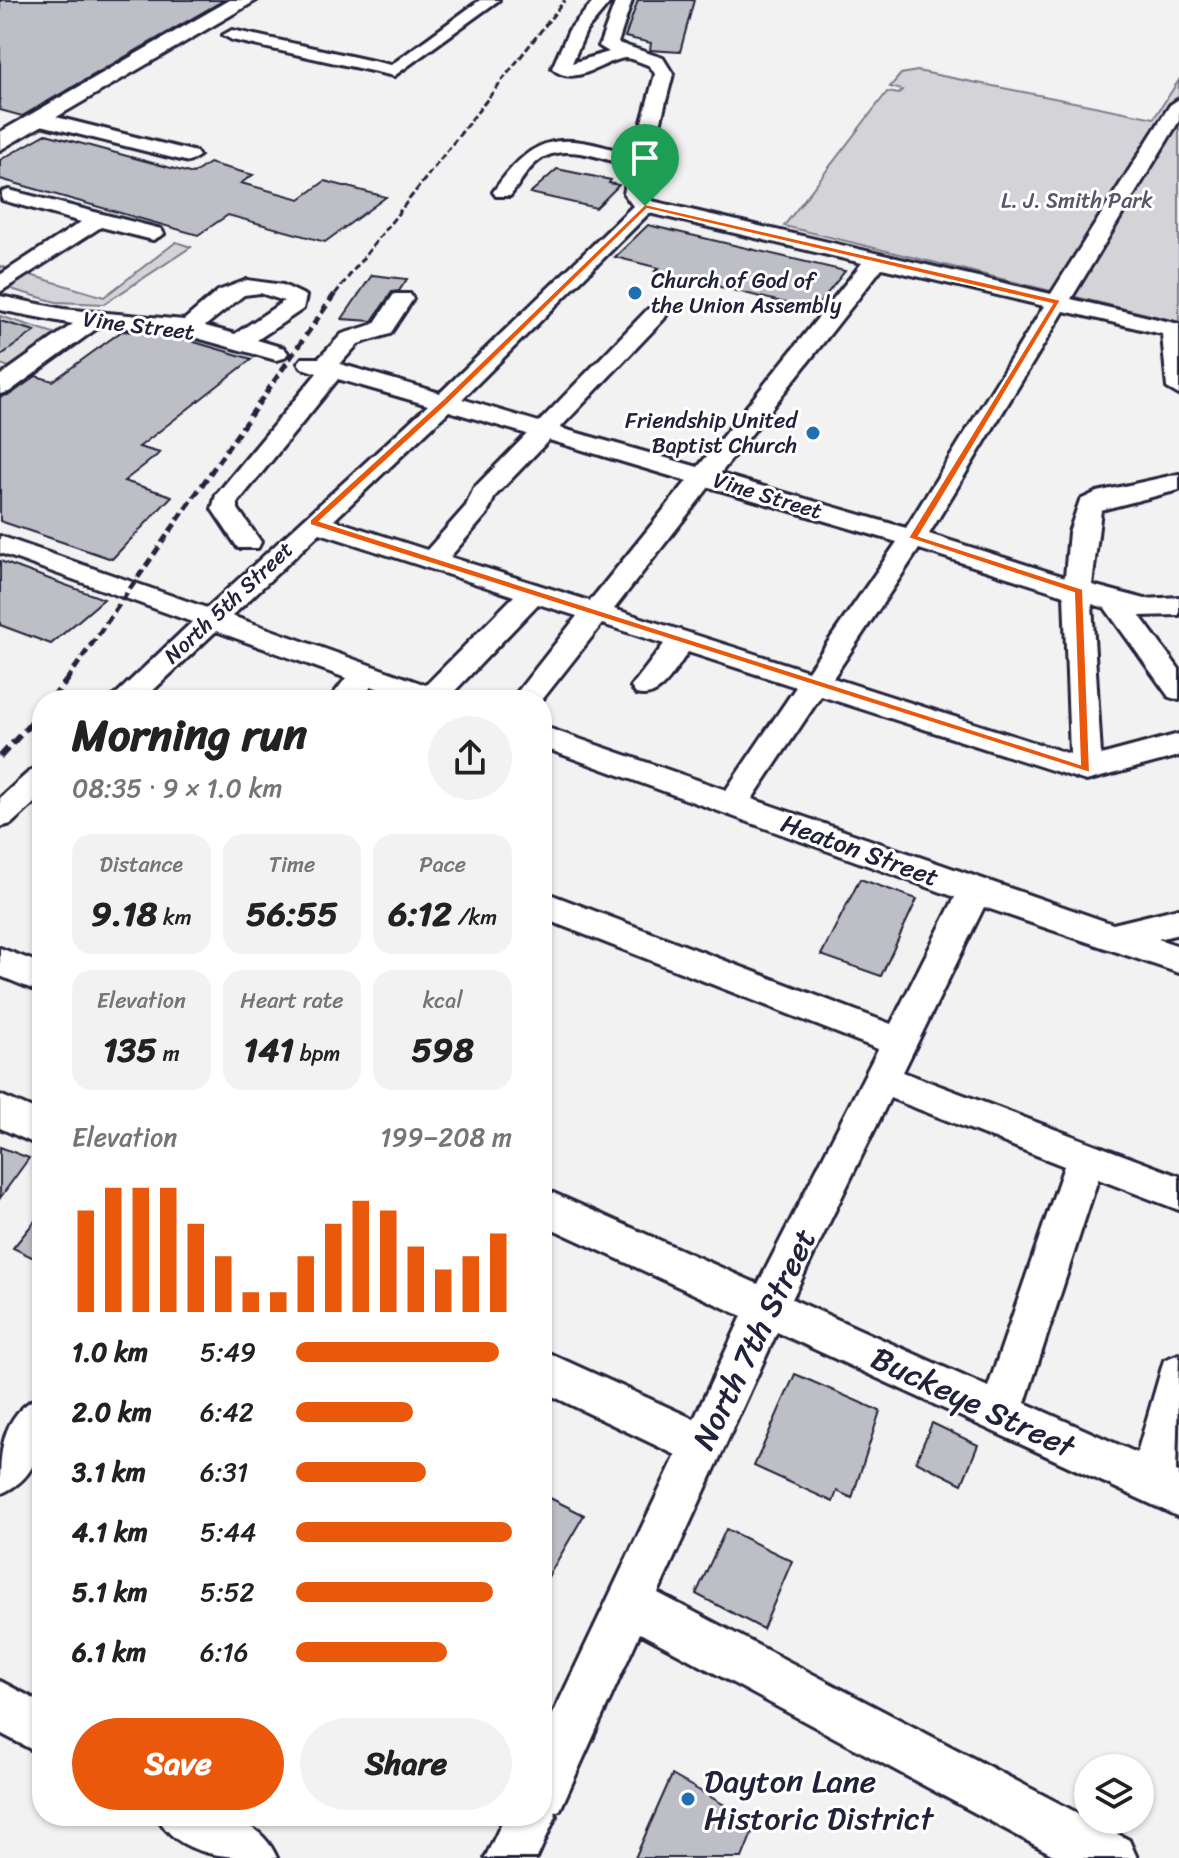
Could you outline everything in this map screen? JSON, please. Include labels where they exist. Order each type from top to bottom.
[{"type":"highway","points":[[0,142],[246,0]]},
{"type":"street","points":[[189,33],[232,35],[394,71],[491,0]]},
{"type":"street","points":[[604,0],[577,35],[561,68],[583,69],[628,51]]},
{"type":"street","points":[[624,0],[608,46],[657,62],[664,74],[634,194],[645,206],[1176,330],[1179,388]]},
{"type":"street","points":[[212,20],[232,35]]},
{"type":"street","points":[[577,35],[611,38]]},
{"type":"street","points":[[732,805],[913,538],[1179,105]]},
{"type":"street","points":[[40,119],[189,156]]},
{"type":"street","points":[[503,192],[530,158],[542,151],[589,150],[641,164]]},
{"type":"street","points":[[9,196],[153,234]]},
{"type":"street","name":"North 5th Street","points":[[135,690],[208,619],[446,401],[645,206]]},
{"type":"street","points":[[0,285],[98,220]]},
{"type":"street","points":[[534,690],[707,477],[878,258]]},
{"type":"street","points":[[188,328],[243,284],[267,285],[295,296],[295,304],[239,342]]},
{"type":"street","points":[[248,542],[225,509],[225,501],[322,366],[350,339],[382,329],[402,299]]},
{"type":"street","name":"Vine Street","points":[[0,303],[94,319],[188,328],[276,353]]},
{"type":"street","points":[[433,560],[478,508],[483,494],[656,314]]},
{"type":"street","points":[[0,387],[94,319]]},
{"type":"street","name":"Vine Street","points":[[322,366],[913,538],[1115,602],[1145,608],[1179,606]]},
{"type":"street","points":[[1086,770],[1079,591],[1085,518],[1089,506],[1106,498],[1179,482]]},
{"type":"street","points":[[313,522],[1086,770],[1179,745]]},
{"type":"street","points":[[0,544],[410,690]]},
{"type":"street","points":[[443,690],[534,592]]},
{"type":"street","points":[[1115,602],[1179,690]]},
{"type":"street","points":[[646,687],[682,641]]},
{"type":"street","points":[[352,690],[365,674]]},
{"type":"street","name":"Heaton Street","points":[[552,745],[1179,960]]},
{"type":"street","points":[[0,816],[32,787]]},
{"type":"street","name":"North 7th Street","points":[[552,1771],[767,1308],[975,891]]},
{"type":"street","points":[[552,908],[899,1042]]},
{"type":"street","points":[[1114,937],[1179,921]]},
{"type":"street","points":[[0,961],[32,975]]},
{"type":"street","points":[[881,1079],[1179,1193]]},
{"type":"street","points":[[0,1111],[32,1126]]},
{"type":"street","points":[[1000,1414],[1086,1157]]},
{"type":"street","name":"Buckeye Street","points":[[552,1210],[1165,1489]]},
{"type":"street","points":[[1165,1489],[1179,1374]]},
{"type":"street","points":[[552,1375],[703,1445]]},
{"type":"street","points":[[0,1472],[32,1429]]},
{"type":"street","points":[[630,1603],[1111,1858]]},
{"type":"street","points":[[0,1705],[32,1725]]},
{"type":"street","points":[[198,1826],[251,1858]]},
{"type":"street","points":[[511,1858],[526,1826]]},
{"type":"green space","name":"L. J. Smith Park","points":[[917,71],[1154,118],[1179,80],[1179,322],[784,226],[887,92],[899,94],[902,90],[890,87],[901,74]]},
{"type":"green space","points":[[176,242],[191,247],[104,304],[56,302],[0,286],[0,266],[104,297]]},
{"type":"green space","points":[[0,316],[57,334],[9,367],[0,364]]},
{"type":"building","points":[[0,0],[224,0],[22,116],[0,110]]},
{"type":"building","points":[[638,0],[694,0],[680,52],[650,50],[651,43],[625,37]]},
{"type":"building","points":[[46,134],[193,174],[209,163],[253,175],[241,183],[300,199],[325,181],[386,197],[325,242],[228,215],[198,235],[0,179],[0,160]]},
{"type":"building","points":[[557,169],[611,180],[609,183],[619,185],[596,208],[530,193]]},
{"type":"building","points":[[648,225],[845,271],[814,310],[655,271],[659,268],[615,257]]},
{"type":"building","points":[[372,275],[407,279],[399,291],[392,292],[372,321],[342,319]]},
{"type":"building","points":[[0,321],[35,331],[0,356]]},
{"type":"building","points":[[122,331],[167,334],[252,359],[139,447],[160,453],[124,481],[172,496],[112,559],[0,521],[0,397],[11,394],[36,376],[53,381]]},
{"type":"building","points":[[0,561],[104,599],[51,644],[0,625]]},
{"type":"building","points":[[860,879],[917,899],[881,976],[821,955]]},
{"type":"building","points":[[0,1147],[29,1158],[0,1198]]},
{"type":"building","points":[[32,1224],[32,1257],[13,1248]]},
{"type":"building","points":[[795,1374],[880,1411],[852,1498],[837,1491],[833,1502],[754,1466]]},
{"type":"building","points":[[932,1423],[978,1445],[962,1484],[916,1461]]},
{"type":"building","points":[[552,1499],[584,1515],[552,1570]]},
{"type":"building","points":[[726,1529],[792,1561],[763,1629],[696,1594]]},
{"type":"building","name":"Dayton Lane Historic District","points":[[672,1775],[756,1823],[742,1858],[635,1858]]},
{"type":"railway","points":[[335,294],[565,0]]},
{"type":"railway","points":[[66,681],[336,292]]},
{"type":"railway","points":[[59,690],[68,679]]},
{"type":"railway","points":[[0,757],[32,722]]},
{"type":"place","name":"Church of God of the Union Assembly","points":[[635,293]]},
{"type":"place","name":"Friendship United Baptist Church","points":[[813,433]]},
{"type":"place","name":"Dayton Lane Historic District","points":[[688,1799]]},
{"type":"route","points":[[645,206],[1058,302],[913,538],[1079,591],[1086,770],[313,522],[446,401],[645,206]]}]
